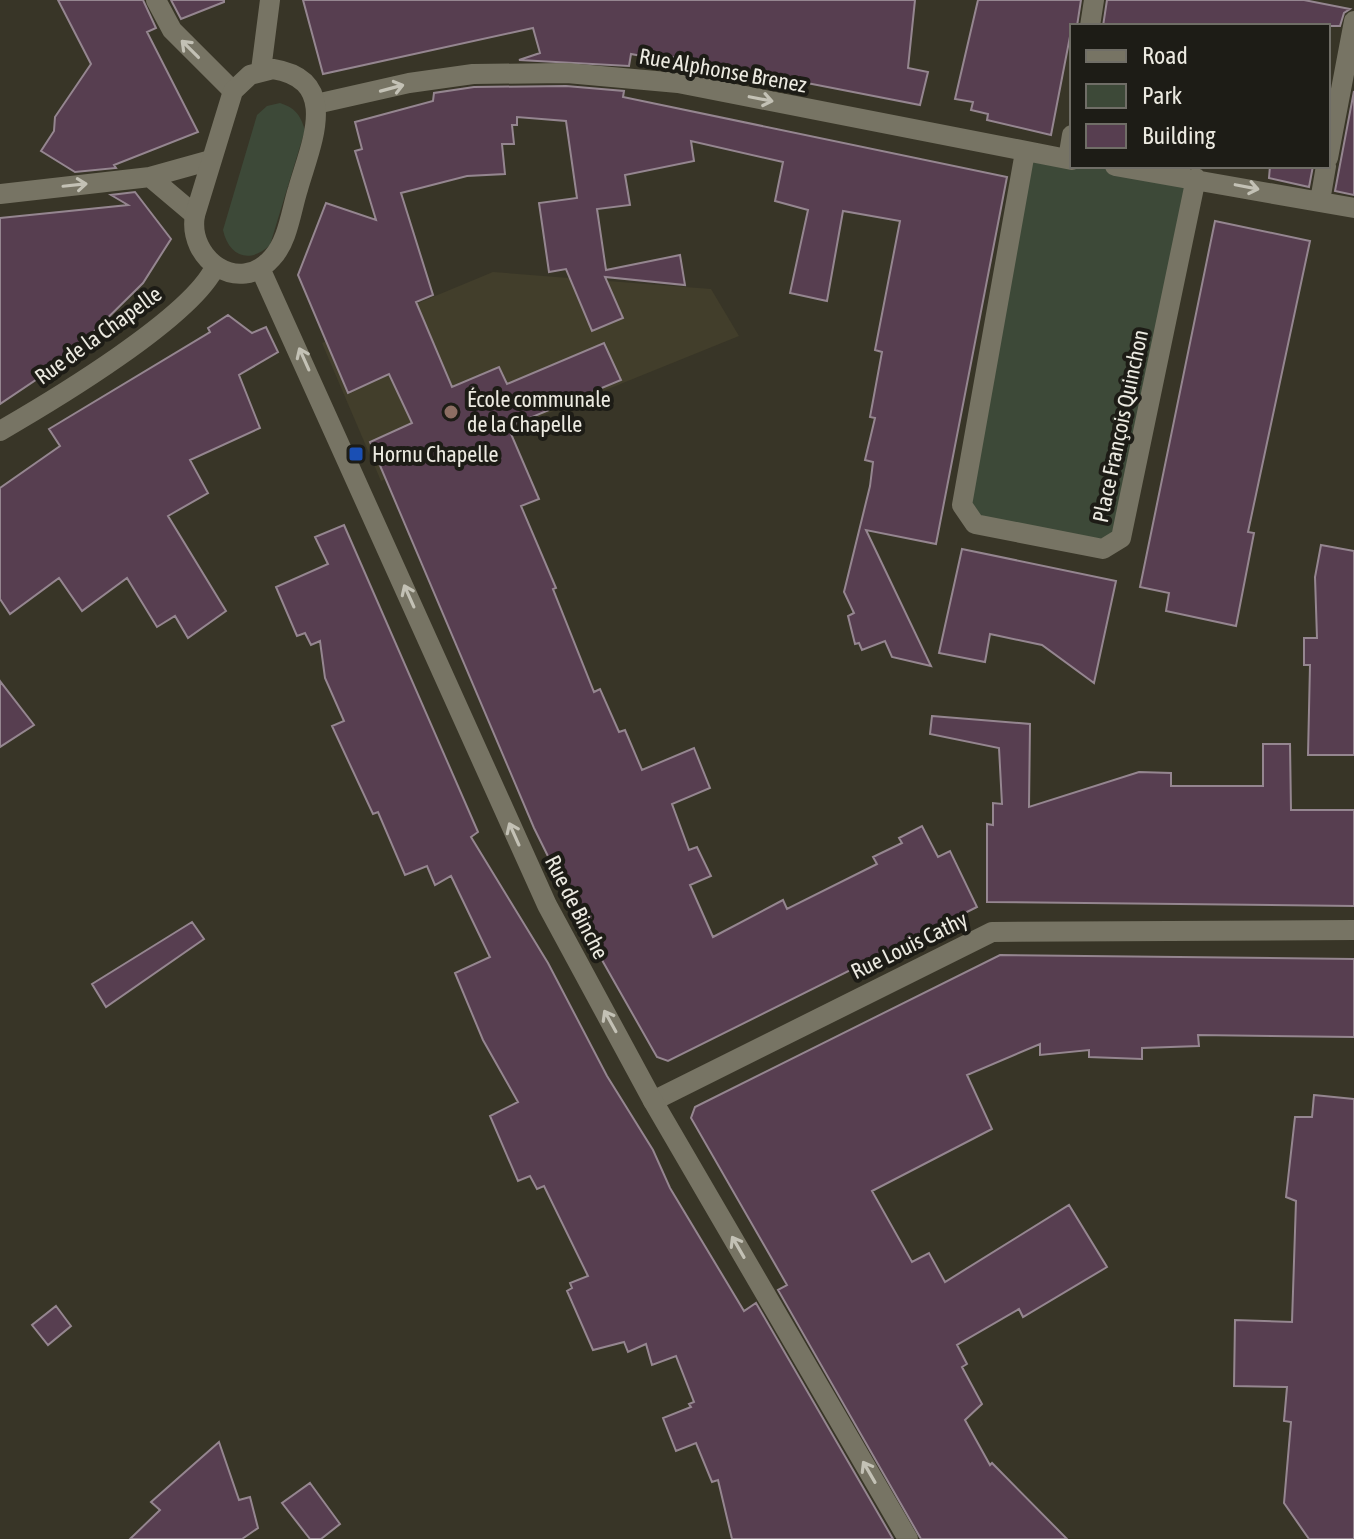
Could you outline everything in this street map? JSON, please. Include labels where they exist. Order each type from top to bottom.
[{"type":"street","points":[[156,0],[172,30],[233,91]]},
{"type":"street","points":[[261,70],[270,0]]},
{"type":"street","points":[[1090,24],[1094,0]]},
{"type":"street","points":[[1330,147],[1354,21]]},
{"type":"street","points":[[273,69],[296,76],[305,83],[316,104],[316,128],[278,252],[260,268],[238,273],[215,267],[205,259],[194,239],[195,215],[233,91],[261,70],[273,69]]},
{"type":"street","name":"Rue Alphonse Brenez","points":[[316,104],[409,83],[473,74],[567,73],[678,83],[1070,160]]},
{"type":"street","name":"Place François Quinchon","points":[[1025,152],[962,505],[975,524],[1103,549],[1121,538],[1196,178]]},
{"type":"street","points":[[0,194],[150,177],[211,160]]},
{"type":"street","points":[[1128,168],[1354,208]]},
{"type":"street","points":[[1320,201],[1326,168]]},
{"type":"street","points":[[150,177],[195,215]]},
{"type":"street","name":"Rue de la Chapelle","points":[[0,431],[150,333],[209,280],[215,267]]},
{"type":"street","name":"Rue de Binche","points":[[260,268],[517,842],[653,1101],[908,1539]]},
{"type":"street","name":"Rue Louis Cathy","points":[[653,1101],[992,932],[1354,930]]},
{"type":"shaded area","name":"École communale de la Chapelle","points":[[493,272],[711,289],[739,336],[381,481],[322,343]]},
{"type":"green space","points":[[280,103],[296,112],[305,130],[270,245],[255,254],[241,255],[230,246],[223,230],[257,115],[267,106]]},
{"type":"green space","points":[[1025,152],[1070,162],[1070,168],[1113,168],[1196,178],[1121,538],[1103,549],[975,524],[962,505]]},
{"type":"building","points":[[58,0],[143,0],[156,28],[147,32],[198,132],[114,165],[116,168],[75,172],[41,151],[54,131],[55,117],[91,64]]},
{"type":"building","points":[[171,0],[224,0],[224,2],[181,19]]},
{"type":"building","points":[[303,0],[915,0],[908,68],[928,72],[920,105],[652,53],[652,58],[631,54],[629,66],[519,60],[540,53],[533,28],[323,74]]},
{"type":"building","points":[[978,0],[1081,0],[1077,24],[1070,24],[1051,135],[987,120],[988,114],[971,110],[973,102],[955,99]]},
{"type":"building","points":[[1107,0],[1304,0],[1350,9],[1344,13],[1340,26],[1103,24]]},
{"type":"building","points":[[566,86],[624,91],[623,97],[1007,177],[936,544],[866,530],[931,666],[892,657],[885,641],[862,650],[859,643],[855,644],[848,616],[854,613],[844,592],[870,486],[873,462],[865,460],[875,418],[870,417],[882,352],[875,350],[900,221],[843,211],[827,301],[790,293],[808,210],[775,201],[783,162],[691,141],[694,161],[625,175],[630,205],[597,209],[606,270],[680,255],[685,285],[605,277],[623,318],[592,331],[566,269],[549,272],[539,203],[577,198],[566,121],[517,117],[517,125],[512,125],[514,144],[502,144],[505,174],[467,176],[401,193],[433,295],[416,302],[452,387],[499,367],[507,384],[604,343],[621,380],[508,427],[539,499],[521,506],[556,588],[553,589],[594,692],[600,689],[619,732],[625,730],[642,770],[694,748],[710,788],[672,804],[689,850],[697,847],[711,876],[690,885],[713,937],[783,900],[787,909],[877,864],[873,857],[902,843],[899,838],[922,826],[938,857],[950,851],[977,907],[668,1061],[657,1057],[581,923],[534,828],[370,442],[412,423],[389,374],[348,393],[298,275],[326,203],[376,220],[355,151],[362,149],[355,122],[433,101],[434,93],[474,87]]},
{"type":"building","points":[[1354,91],[1354,195],[1335,191]]},
{"type":"building","points":[[1270,168],[1313,168],[1309,187],[1269,178]]},
{"type":"building","points":[[135,192],[171,239],[143,283],[64,361],[0,404],[0,218],[128,205],[111,195]]},
{"type":"building","points":[[1215,221],[1310,241],[1248,532],[1254,533],[1236,626],[1166,611],[1169,593],[1140,587]]},
{"type":"building","points":[[228,315],[252,333],[266,327],[278,352],[239,375],[260,428],[190,460],[208,493],[168,516],[226,611],[188,638],[175,616],[157,627],[127,578],[82,611],[59,578],[10,614],[0,599],[0,488],[60,446],[49,429],[210,332],[208,328]]},
{"type":"building","points":[[344,525],[478,832],[471,837],[548,963],[607,1076],[653,1150],[670,1188],[744,1311],[756,1303],[893,1539],[732,1539],[718,1480],[712,1482],[696,1443],[676,1451],[663,1418],[691,1407],[689,1404],[694,1402],[676,1356],[652,1365],[646,1344],[628,1352],[624,1342],[593,1350],[567,1291],[572,1288],[570,1283],[588,1276],[544,1186],[537,1189],[530,1176],[518,1181],[490,1116],[518,1102],[483,1040],[455,973],[490,957],[451,876],[435,885],[427,866],[405,875],[378,812],[373,814],[332,726],[344,721],[325,678],[320,641],[311,645],[305,633],[297,636],[276,587],[328,564],[315,537]]},
{"type":"building","points":[[1321,545],[1354,551],[1354,755],[1308,755],[1310,665],[1304,665],[1304,638],[1317,638],[1315,577]]},
{"type":"building","points":[[962,549],[1116,581],[1094,683],[1042,645],[990,634],[985,662],[939,653]]},
{"type":"building","points":[[0,681],[34,725],[0,747]]},
{"type":"building","points":[[932,716],[1030,724],[1029,807],[1139,772],[1171,773],[1171,786],[1263,786],[1263,744],[1290,744],[1291,810],[1354,810],[1354,906],[987,902],[987,824],[993,825],[993,803],[1002,804],[999,748],[930,734]]},
{"type":"building","points":[[192,922],[204,939],[106,1007],[92,984]]},
{"type":"building","points":[[1000,955],[1354,959],[1354,1037],[1198,1035],[1199,1046],[1142,1048],[1142,1059],[1089,1057],[1089,1050],[1040,1055],[1040,1044],[967,1075],[992,1129],[872,1191],[912,1262],[929,1253],[945,1282],[1069,1205],[1107,1267],[1023,1317],[1019,1309],[957,1345],[967,1364],[962,1367],[982,1404],[965,1420],[990,1465],[992,1463],[1067,1539],[921,1539],[778,1290],[787,1285],[691,1118],[695,1107]]},
{"type":"building","points":[[1314,1095],[1354,1099],[1354,1539],[1309,1539],[1284,1503],[1291,1422],[1284,1421],[1287,1387],[1234,1386],[1235,1320],[1292,1322],[1296,1201],[1286,1197],[1295,1117],[1312,1117]]},
{"type":"building","points":[[56,1306],[71,1326],[48,1345],[32,1325]]},
{"type":"building","points":[[219,1442],[239,1500],[250,1497],[258,1528],[242,1539],[130,1539],[160,1510],[151,1502]]},
{"type":"building","points":[[310,1483],[340,1524],[321,1539],[310,1539],[282,1503]]},
{"type":"place","name":"École communale de la Chapelle","points":[[451,412]]},
{"type":"place","name":"Hornu Chapelle","points":[[356,454]]}]
